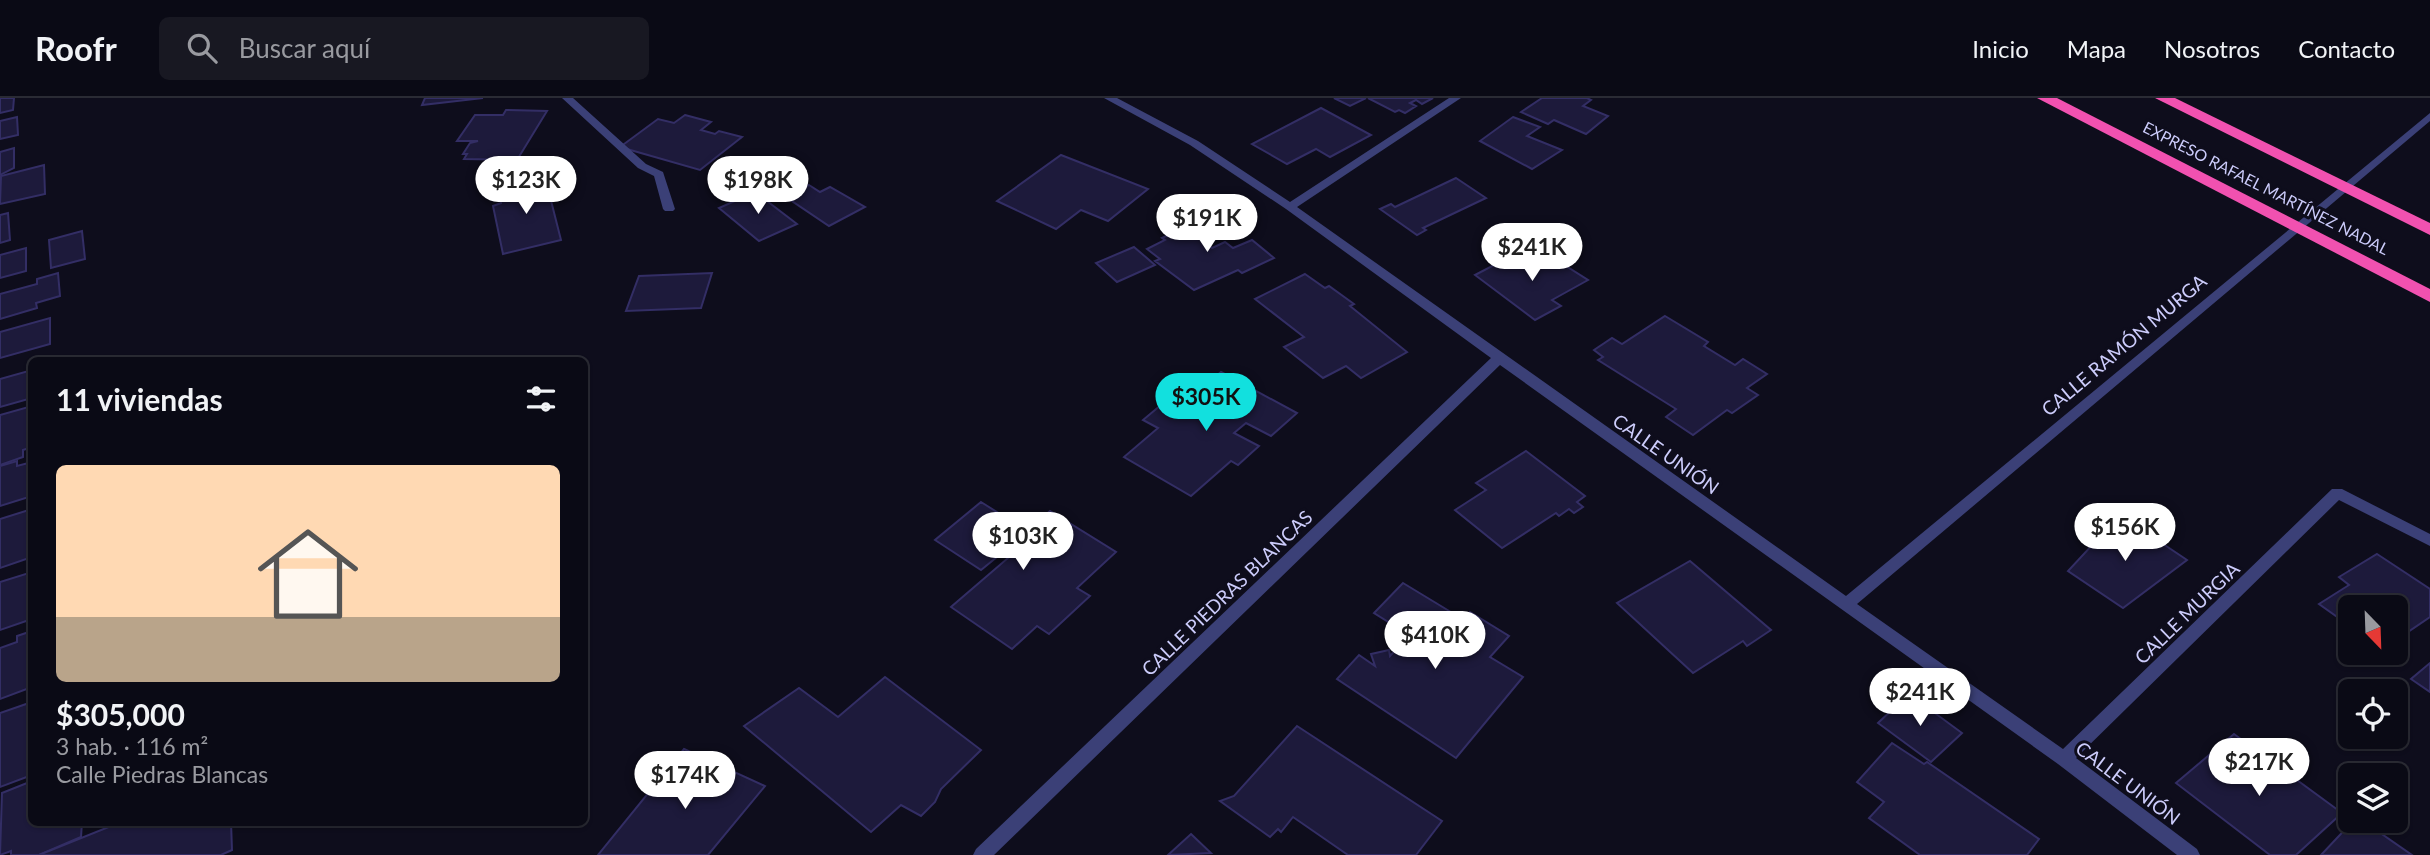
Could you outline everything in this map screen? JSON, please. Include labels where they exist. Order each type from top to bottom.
[{"type":"highway","points":[[2034,98],[2095,121]]},
{"type":"highway","name":"EXPRESO RAFAEL MARTÍNEZ NADAL","points":[[2045,98],[2095,121],[2430,296]]},
{"type":"highway","name":"EXPRESO RAFAEL MARTÍNEZ NADAL","points":[[2163,98],[2430,230]]},
{"type":"street","points":[[567,98],[642,166],[659,174],[669,209]]},
{"type":"street","name":"CALLE UNIÓN","points":[[1109,98],[1194,143],[1290,207],[2064,759],[2191,855]]},
{"type":"street","points":[[1290,207],[1456,98]]},
{"type":"street","name":"CALLE RAMÓN MURGA","points":[[1845,605],[2430,116]]},
{"type":"street","name":"CALLE PIEDRAS BLANCAS","points":[[982,855],[1499,358]]},
{"type":"street","name":"CALLE MURGIA","points":[[2064,759],[2337,493],[2430,540]]},
{"type":"building","points":[[0,98],[14,98],[13,110],[0,113]]},
{"type":"building","points":[[425,98],[483,98],[422,105]]},
{"type":"building","points":[[1334,98],[1366,98],[1350,106]]},
{"type":"building","points":[[1368,98],[1433,98],[1422,104],[1416,100],[1410,103],[1416,106],[1405,113],[1399,110],[1395,112]]},
{"type":"building","points":[[1542,98],[1587,98],[1591,100],[1583,106],[1608,116],[1586,134],[1554,120],[1548,124],[1521,112]]},
{"type":"building","points":[[1321,108],[1371,135],[1330,157],[1316,149],[1287,164],[1252,144]]},
{"type":"building","points":[[506,110],[547,111],[517,160],[464,159],[467,154],[463,154],[470,143],[478,141],[457,141],[475,115],[503,115]]},
{"type":"building","points":[[685,115],[711,122],[701,130],[742,137],[700,170],[620,147],[658,119],[674,123]]},
{"type":"building","points":[[17,117],[18,135],[0,139],[0,121]]},
{"type":"building","points":[[1513,117],[1540,127],[1527,136],[1562,150],[1532,169],[1480,141]]},
{"type":"building","points":[[14,148],[14,168],[0,175],[0,152]]},
{"type":"building","points":[[1061,155],[1148,189],[1108,221],[1081,210],[1056,229],[997,201]]},
{"type":"building","points":[[44,165],[45,194],[0,204],[1,176]]},
{"type":"building","points":[[545,177],[561,240],[503,254],[493,206],[501,203],[498,188]]},
{"type":"building","points":[[1456,178],[1486,198],[1423,228],[1426,230],[1417,235],[1380,209],[1391,204],[1395,207]]},
{"type":"building","points":[[809,185],[820,192],[830,187],[865,207],[829,226],[786,197]]},
{"type":"building","points":[[755,192],[797,224],[759,241],[719,208]]},
{"type":"building","points":[[8,213],[10,240],[0,243],[0,215]]},
{"type":"building","points":[[1224,216],[1240,229],[1206,243],[1212,248],[1225,242],[1233,248],[1252,240],[1274,258],[1242,273],[1238,270],[1194,290],[1155,261],[1160,259],[1147,249],[1173,233],[1175,235],[1191,230],[1204,221],[1207,223]]},
{"type":"building","points":[[82,231],[85,259],[51,268],[49,240]]},
{"type":"building","points":[[1134,247],[1155,265],[1117,282],[1096,263]]},
{"type":"building","points":[[26,248],[26,271],[0,278],[0,255]]},
{"type":"building","points":[[1519,252],[1536,263],[1550,256],[1588,280],[1552,300],[1561,306],[1535,320],[1475,275]]},
{"type":"building","points":[[58,273],[60,296],[36,303],[37,308],[0,319],[0,294],[37,284],[37,279]]},
{"type":"building","points":[[712,273],[701,308],[626,311],[639,276]]},
{"type":"building","points":[[1305,274],[1325,288],[1329,286],[1354,304],[1350,306],[1407,352],[1361,378],[1346,366],[1323,378],[1284,347],[1304,337],[1255,299]]},
{"type":"building","points":[[1665,316],[1708,342],[1704,346],[1735,365],[1743,359],[1767,374],[1747,388],[1758,395],[1732,413],[1727,410],[1693,435],[1666,417],[1676,409],[1598,360],[1603,357],[1594,350],[1612,338],[1622,344]]},
{"type":"building","points":[[50,318],[50,344],[0,358],[0,332]]},
{"type":"building","points":[[28,371],[28,399],[0,407],[0,379]]},
{"type":"building","points":[[1221,372],[1297,413],[1271,436],[1246,423],[1234,433],[1259,446],[1238,465],[1231,461],[1191,496],[1124,457],[1158,428],[1143,420],[1167,400],[1180,406]]},
{"type":"building","points":[[28,407],[28,448],[23,450],[23,457],[0,465],[0,415]]},
{"type":"building","points":[[1526,451],[1585,496],[1577,502],[1583,507],[1574,513],[1569,509],[1559,516],[1556,513],[1502,548],[1455,510],[1486,490],[1476,483]]},
{"type":"building","points":[[17,461],[17,466],[28,463],[28,497],[0,506],[0,466]]},
{"type":"building","points":[[981,502],[1027,531],[1050,511],[1116,552],[1077,588],[1090,596],[1049,634],[1037,626],[1012,649],[951,607],[1015,552],[1008,548],[981,570],[935,540]]},
{"type":"building","points":[[28,510],[28,558],[0,568],[0,519]]},
{"type":"building","points":[[2120,515],[2187,560],[2123,608],[2068,571]]},
{"type":"building","points":[[2377,554],[2430,589],[2430,617],[2408,632],[2408,595],[2338,595],[2338,617],[2319,604],[2349,585],[2339,577]]},
{"type":"building","points":[[1690,561],[1771,630],[1747,646],[1743,641],[1693,673],[1617,603]]},
{"type":"building","points":[[28,573],[28,620],[0,630],[0,582]]},
{"type":"building","points":[[1403,583],[1464,620],[1470,612],[1509,636],[1490,657],[1523,677],[1456,758],[1337,679],[1359,655],[1375,666],[1371,654],[1389,650],[1390,656],[1409,635],[1374,613]]},
{"type":"building","points":[[28,632],[28,688],[0,699],[0,648],[17,642],[17,636]]},
{"type":"building","points":[[2430,663],[2430,692],[2411,679]]},
{"type":"building","points":[[885,677],[981,750],[941,789],[935,802],[921,816],[901,805],[871,832],[744,726],[799,688],[838,717]]},
{"type":"building","points":[[1909,694],[1962,733],[1931,762],[1878,723]]},
{"type":"building","points":[[28,703],[28,776],[0,787],[0,713]]},
{"type":"building","points":[[1297,726],[1442,821],[1416,855],[1348,855],[1293,817],[1281,832],[1278,829],[1270,837],[1220,801],[1234,796]]},
{"type":"building","points":[[2234,734],[2338,810],[2338,817],[2296,855],[2270,855],[2176,783]]},
{"type":"building","points":[[1892,743],[1924,764],[1927,762],[2039,839],[2027,855],[1920,855],[1869,818],[1884,802],[1857,782]]},
{"type":"building","points":[[684,749],[765,786],[708,855],[598,855]]},
{"type":"building","points":[[28,783],[28,826],[82,826],[81,837],[39,855],[11,855],[11,851],[0,855],[2,793]]},
{"type":"building","points":[[111,826],[231,826],[232,850],[221,855],[39,855]]},
{"type":"building","points":[[2342,833],[2380,833],[2412,855],[2321,855]]},
{"type":"building","points":[[1191,834],[1211,853],[1168,855]]}]
